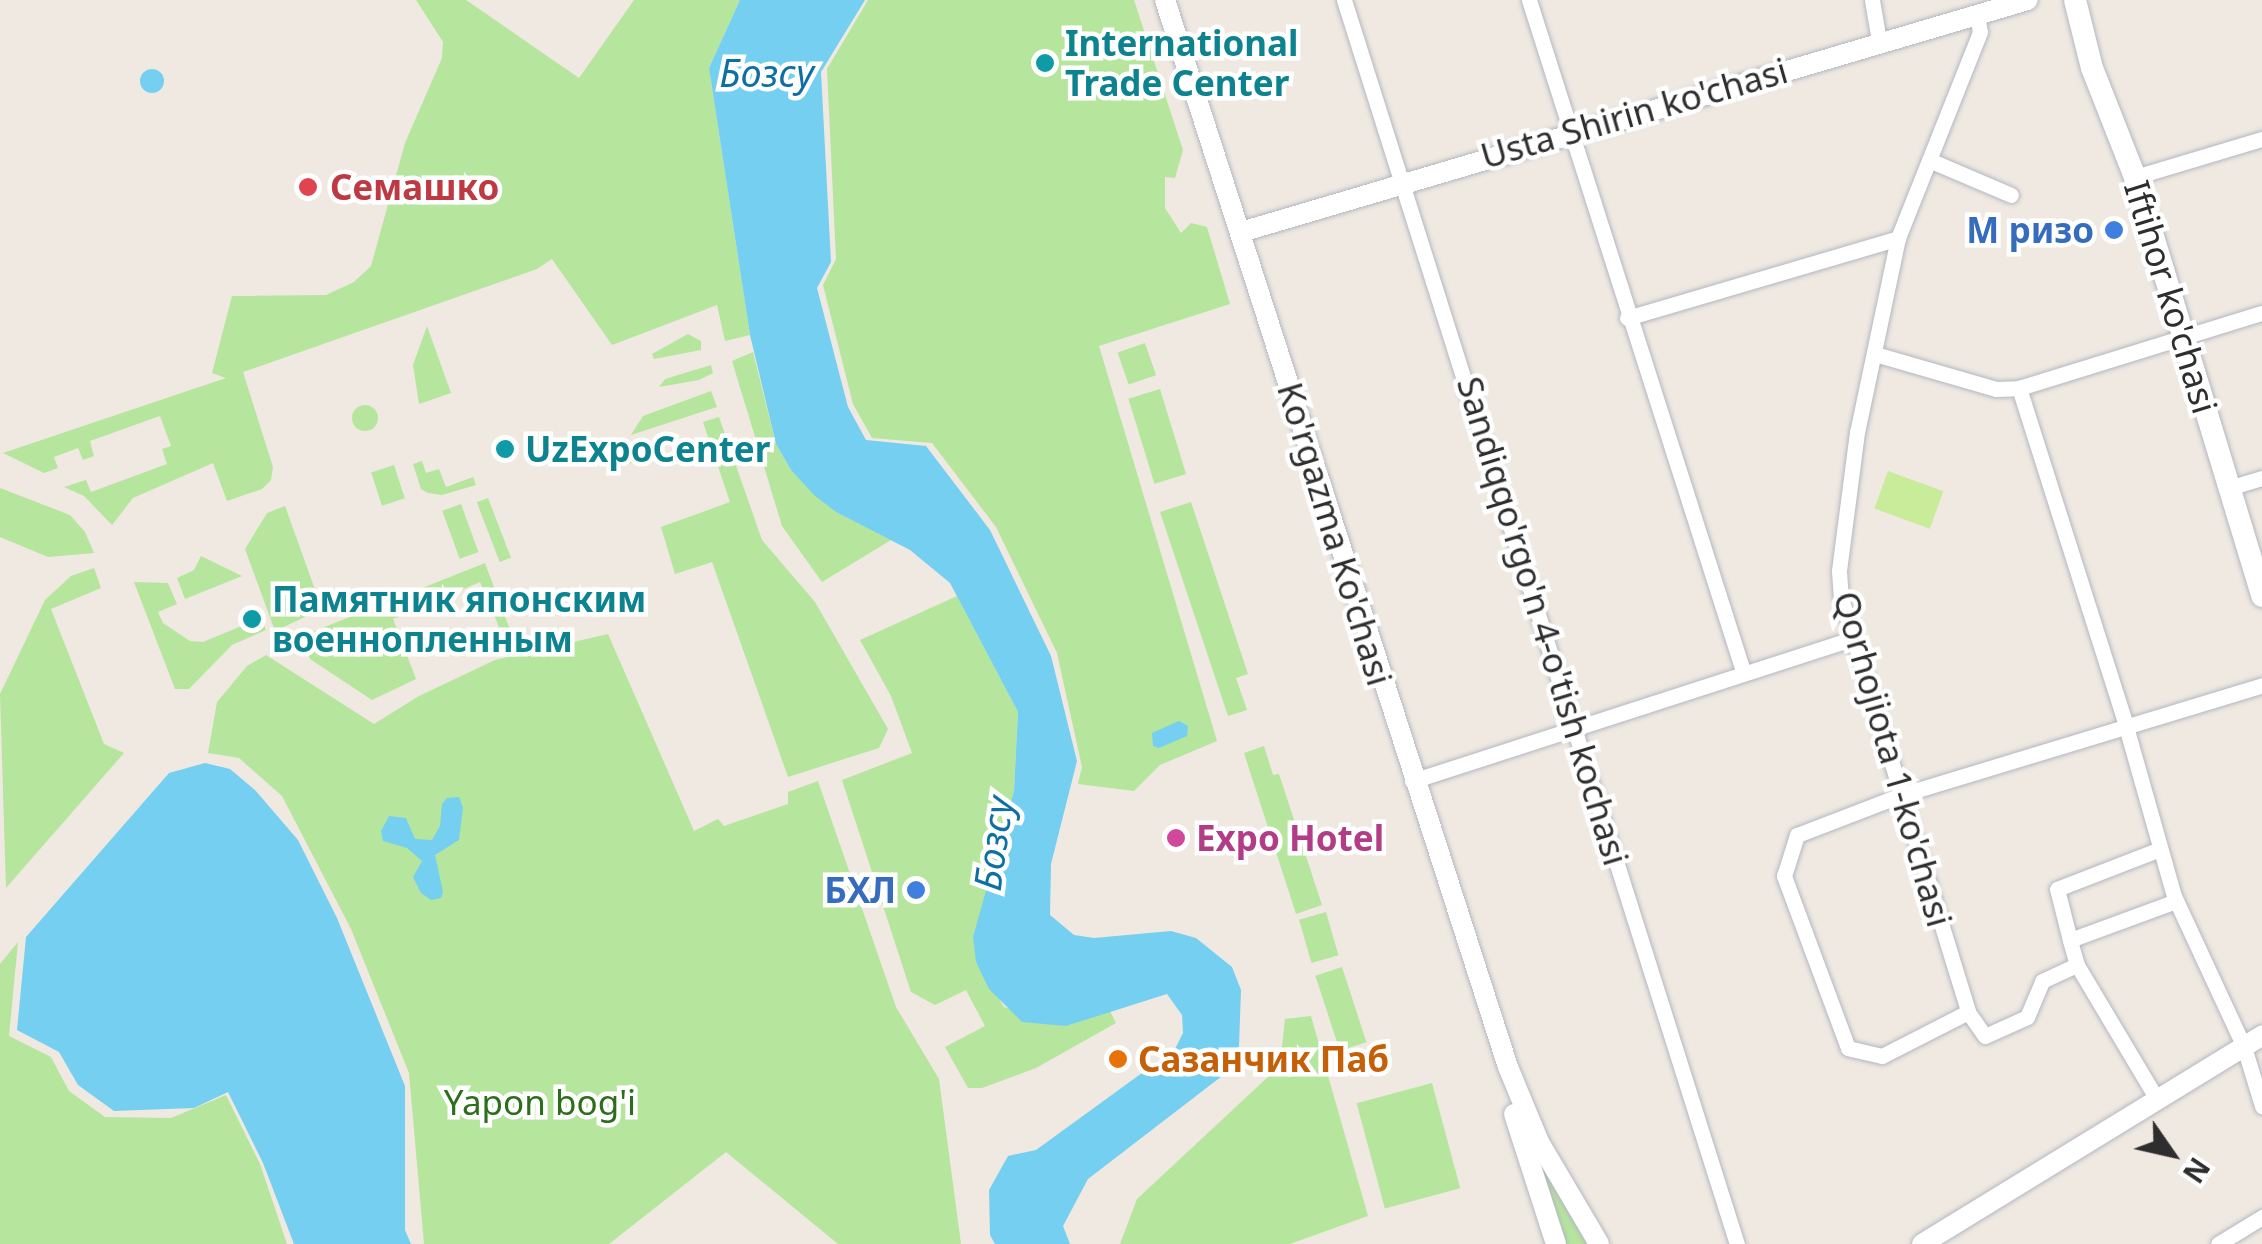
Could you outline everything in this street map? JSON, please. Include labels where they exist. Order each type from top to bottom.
[{"type":"main road","name":"Iftihor ko'chasi","points":[[2075,0],[2092,68],[2135,177],[2262,596]]},
{"type":"street","name":"Ko'rgazma Ko'chasi","points":[[1166,0],[1412,781],[1508,1067]]},
{"type":"street","name":"Sandiqqo'rgo'n 4-o'tish kochasi","points":[[1344,0],[1737,1244]]},
{"type":"street","points":[[1529,0],[1743,671]]},
{"type":"street","points":[[1872,0],[1879,41]]},
{"type":"street","name":"Usta Shirin ko'chasi","points":[[1241,232],[1569,132],[2028,0]]},
{"type":"street","name":"Qorhojiota 1-ko'chasi","points":[[1976,14],[1980,32],[1898,238],[1857,432],[1839,572],[1852,639],[1968,1012],[1986,1036],[2026,1017],[2042,980],[2078,965]]},
{"type":"street","points":[[2135,177],[2262,139]]},
{"type":"street","points":[[1929,160],[2011,195]]},
{"type":"street","points":[[1628,318],[1898,238]]},
{"type":"street","points":[[1876,354],[1996,389],[2019,388],[2262,314]]},
{"type":"street","points":[[2019,388],[2125,724],[2176,901],[2253,1041],[2262,1106]]},
{"type":"street","points":[[2229,488],[2262,478]]},
{"type":"street","points":[[1412,781],[1743,671],[1852,639]]},
{"type":"street","points":[[1968,1012],[1882,1056],[1848,1048],[1784,876],[1798,835],[1901,795],[2262,685]]},
{"type":"street","points":[[2157,1100],[2078,965],[2056,889],[2160,849]]},
{"type":"street","points":[[2070,940],[2176,901]]},
{"type":"street","points":[[1922,1244],[2253,1041]]},
{"type":"street","points":[[1508,1067],[1512,1110],[1556,1244]]},
{"type":"street","points":[[1508,1067],[1539,1142],[1598,1244]]},
{"type":"street","points":[[2218,1244],[2262,1217]]},
{"type":"green space","points":[[416,0],[466,0],[579,78],[634,0],[740,0],[709,68],[750,335],[725,341],[717,305],[612,345],[552,259],[537,269],[243,372],[273,467],[271,480],[262,489],[227,501],[213,463],[133,498],[112,525],[84,496],[64,487],[86,480],[91,492],[167,464],[162,449],[171,446],[160,416],[90,441],[94,456],[83,460],[78,448],[54,457],[58,468],[44,473],[3,453],[226,378],[212,373],[232,296],[326,295],[354,282],[371,266],[405,143],[442,58],[443,42]]},
{"type":"green space","points":[[868,0],[1134,0],[1183,150],[1175,178],[1165,177],[1165,208],[1181,233],[1191,223],[1207,227],[1230,304],[1099,346],[1217,741],[1160,765],[1134,791],[1078,784],[1082,767],[1057,653],[996,527],[932,443],[872,438],[853,404],[823,285],[836,259],[827,69]]},
{"type":"green space","points":[[427,326],[451,393],[419,404],[413,365]]},
{"type":"green space","points":[[688,334],[701,341],[701,350],[654,359],[652,354]]},
{"type":"green space","points":[[1145,343],[1156,375],[1129,385],[1118,352]]},
{"type":"green space","points":[[753,352],[776,444],[791,470],[836,512],[891,540],[822,582],[782,526],[732,361]]},
{"type":"green space","points":[[711,365],[713,373],[699,380],[659,387],[665,379]]},
{"type":"green space","points":[[1160,389],[1186,474],[1154,484],[1128,399]]},
{"type":"green space","points":[[711,391],[717,407],[631,435],[643,416]]},
{"type":"green space","points":[[365,405],[374,409],[378,418],[374,427],[365,431],[356,427],[352,418],[356,409]]},
{"type":"green space","points":[[719,417],[762,540],[815,602],[888,729],[879,748],[788,777],[712,562],[675,574],[661,527],[730,502],[703,422]]},
{"type":"green space","points":[[650,441],[647,457],[619,468],[623,450]]},
{"type":"green space","points":[[422,461],[426,473],[439,469],[446,487],[473,477],[476,485],[442,495],[428,493],[421,489],[413,464]]},
{"type":"green space","points":[[394,465],[405,498],[382,506],[371,472]]},
{"type":"green space","points":[[1888,471],[1943,491],[1930,529],[1874,509]]},
{"type":"green space","points":[[0,488],[70,515],[85,532],[94,553],[48,557],[0,537]]},
{"type":"green space","points":[[488,498],[511,558],[500,562],[477,502]]},
{"type":"green space","points":[[1191,502],[1248,674],[1236,678],[1247,710],[1228,716],[1160,512]]},
{"type":"green space","points":[[461,504],[478,552],[460,559],[442,511]]},
{"type":"green space","points":[[285,506],[322,609],[275,631],[245,549],[267,513]]},
{"type":"green space","points":[[201,556],[242,576],[185,599],[177,578],[194,570]]},
{"type":"green space","points":[[485,563],[512,635],[484,646],[480,636],[499,627],[480,582],[393,619],[416,679],[372,700],[310,659],[305,646],[307,634]]},
{"type":"green space","points":[[94,568],[101,588],[51,609],[104,744],[124,753],[6,888],[0,694],[45,600],[71,576]]},
{"type":"green space","points":[[134,582],[168,583],[177,604],[158,612],[163,623],[190,641],[203,642],[261,618],[266,630],[232,645],[189,689],[175,689]]},
{"type":"green space","points":[[957,596],[1018,712],[1014,791],[976,962],[1004,1007],[1066,1026],[1110,1011],[1116,1023],[1036,1068],[982,1088],[968,1088],[945,1047],[985,1026],[966,990],[935,1005],[911,992],[842,780],[912,753],[891,696],[860,640]]},
{"type":"green space","name":"Yapon bog'i","points":[[608,634],[694,831],[718,819],[724,826],[788,804],[788,792],[818,781],[896,1007],[939,1079],[961,1244],[838,1244],[726,1152],[609,1244],[424,1244],[409,1073],[351,929],[282,796],[239,758],[208,753],[217,702],[247,666],[266,655],[374,724],[419,696],[495,660]]},
{"type":"green space","points":[[1264,746],[1273,775],[1279,774],[1322,905],[1296,914],[1244,753]]},
{"type":"green space","points":[[1326,912],[1338,955],[1311,963],[1299,920]]},
{"type":"green space","points":[[18,942],[9,1036],[51,1057],[69,1091],[105,1117],[171,1118],[226,1095],[260,1164],[287,1244],[0,1244],[0,964]]},
{"type":"green space","points":[[1342,967],[1366,1042],[1340,1051],[1315,976]]},
{"type":"green space","points":[[1311,1016],[1368,1216],[1290,1244],[1120,1244],[1137,1199],[1270,1075],[1281,1056],[1285,1019]]},
{"type":"green space","points":[[1432,1083],[1460,1188],[1385,1208],[1357,1103]]},
{"type":"green space","points":[[1537,1150],[1593,1244],[1564,1244]]},
{"type":"water","name":"Бозсу","points":[[740,0],[865,0],[821,72],[831,262],[817,288],[848,407],[866,440],[926,446],[990,530],[1051,656],[1077,761],[1051,864],[1050,915],[1074,935],[1094,938],[1171,931],[1196,938],[1232,967],[1241,990],[1239,1046],[1222,1076],[1088,1179],[1063,1226],[1070,1244],[995,1244],[990,1235],[989,1190],[1008,1156],[1036,1150],[1175,1049],[1183,1033],[1182,1015],[1167,994],[1066,1026],[1022,1022],[989,989],[976,962],[973,937],[1014,791],[1018,712],[950,583],[910,550],[836,512],[814,495],[791,470],[776,444],[750,335],[709,68]]},
{"type":"water","points":[[147,69],[157,69],[164,81],[157,93],[147,93],[140,86],[140,76]]},
{"type":"water","points":[[1179,721],[1188,726],[1187,736],[1159,748],[1153,746],[1152,733]]},
{"type":"water","points":[[205,763],[230,769],[255,790],[298,840],[337,918],[405,1086],[405,1230],[411,1244],[294,1244],[263,1163],[228,1092],[194,1108],[114,1111],[78,1085],[59,1052],[17,1030],[26,937],[169,773]]},
{"type":"water","points":[[459,797],[463,808],[459,840],[435,855],[443,892],[441,898],[431,900],[421,893],[413,877],[422,861],[407,848],[383,841],[381,831],[389,816],[406,818],[415,839],[432,840],[440,826],[442,804],[447,798]]},
{"type":"place","name":"International Trade Center","points":[[1045,63]]},
{"type":"place","name":"Семашко","points":[[308,187]]},
{"type":"place","name":"М ризо","points":[[2114,230]]},
{"type":"place","name":"UzExpoCenter","points":[[505,449]]},
{"type":"place","name":"Памятник японским военнопленным","points":[[252,619]]},
{"type":"place","name":"Expo Hotel","points":[[1176,838]]},
{"type":"place","name":"БХЛ","points":[[916,890]]},
{"type":"place","name":"Сазанчик Паб","points":[[1118,1059]]}]
